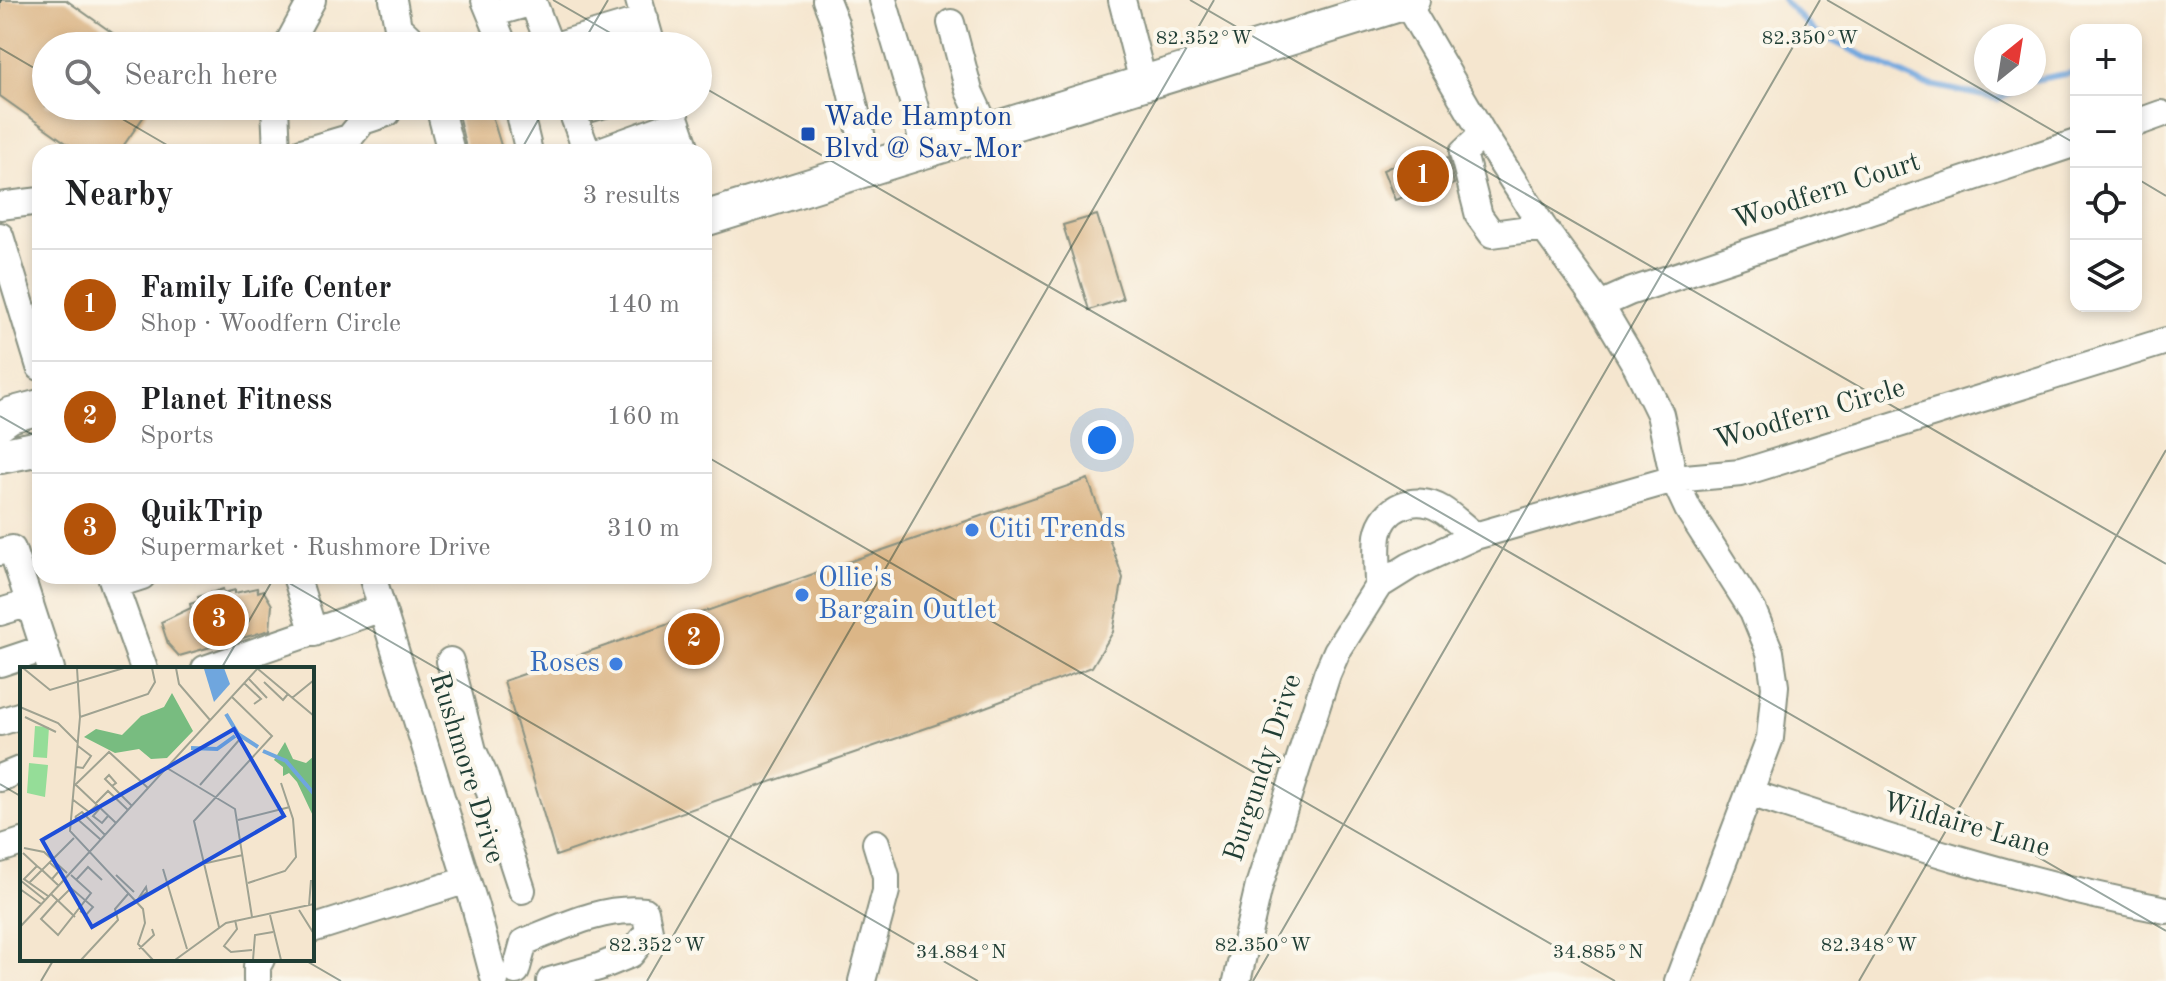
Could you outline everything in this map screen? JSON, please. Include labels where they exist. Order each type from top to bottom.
[{"type":"main road","points":[[712,213],[869,168],[1409,1]]},
{"type":"main road","points":[[0,422],[10,415],[32,409]]},
{"type":"main road","points":[[0,456],[32,450]]},
{"type":"street","points":[[295,32],[312,0]]},
{"type":"street","points":[[393,0],[398,27],[403,32]]},
{"type":"street","points":[[826,0],[835,23],[869,168]]},
{"type":"street","points":[[883,0],[924,150]]},
{"type":"street","points":[[1122,0],[1143,82]]},
{"type":"street","points":[[498,32],[488,7],[535,1],[547,32]]},
{"type":"street","points":[[1409,1],[1483,134],[1543,227],[1600,305],[1637,367],[1660,414],[1674,479],[1688,509],[1753,611],[1770,652],[1775,686],[1770,738],[1678,981]]},
{"type":"street","points":[[588,32],[642,10],[648,32]]},
{"type":"street","points":[[951,23],[969,91],[987,130]]},
{"type":"street","points":[[2142,121],[2161,114]]},
{"type":"street","points":[[272,144],[274,120]]},
{"type":"street","points":[[331,144],[349,138],[366,120]]},
{"type":"street","points":[[443,120],[449,144]]},
{"type":"street","points":[[521,120],[527,144]]},
{"type":"street","points":[[575,120],[584,144]]},
{"type":"street","points":[[614,144],[664,120]]},
{"type":"street","points":[[676,120],[684,144]]},
{"type":"street","points":[[1483,134],[1463,153],[1479,216],[1492,234],[1543,227]]},
{"type":"street","name":"Woodfern Court","points":[[1600,305],[1629,292],[2070,145]]},
{"type":"street","points":[[0,206],[32,202]]},
{"type":"street","points":[[0,236],[32,341]]},
{"type":"street","name":"Woodfern Circle","points":[[1674,479],[1741,473],[2166,341]]},
{"type":"street","name":"Burgundy Drive","points":[[1237,981],[1259,886],[1327,674],[1345,638],[1378,586],[1410,566],[1475,536],[1674,479]]},
{"type":"street","points":[[1378,586],[1378,534],[1386,518],[1398,506],[1418,503],[1440,508],[1475,536]]},
{"type":"street","points":[[0,552],[12,549],[48,659],[0,663]]},
{"type":"street","points":[[114,584],[143,667]]},
{"type":"street","points":[[299,584],[314,633]]},
{"type":"street","name":"Rushmore Drive","points":[[374,584],[467,880],[510,978]]},
{"type":"street","points":[[0,612],[30,603]]},
{"type":"street","points":[[211,667],[382,608]]},
{"type":"street","points":[[450,661],[473,751],[485,777],[522,890]]},
{"type":"street","points":[[0,722],[20,716]]},
{"type":"street","points":[[0,778],[20,770]]},
{"type":"street","name":"Wildaire Lane","points":[[1750,793],[2010,875],[2166,910]]},
{"type":"street","points":[[0,849],[20,843]]},
{"type":"street","points":[[862,981],[886,891],[886,876],[876,843]]},
{"type":"street","points":[[314,928],[467,880]]},
{"type":"street","points":[[510,978],[524,942],[573,922],[622,908],[645,911],[649,931],[631,954],[550,981]]},
{"type":"street","points":[[257,981],[260,961]]},
{"type":"building","points":[[0,0],[66,0],[111,32],[32,32],[32,119],[0,96]]},
{"type":"building","points":[[34,120],[141,120],[125,144],[68,144]]},
{"type":"building","points":[[459,120],[493,120],[501,144],[465,144]]},
{"type":"building","points":[[1433,158],[1435,163],[1448,158],[1454,184],[1419,199],[1417,192],[1395,200],[1383,170],[1406,160],[1409,168]]},
{"type":"building","points":[[1097,215],[1123,299],[1089,310],[1063,225]]},
{"type":"building","points":[[1088,479],[1123,578],[1113,632],[1092,667],[967,714],[556,856],[504,681]]},
{"type":"building","points":[[257,588],[258,592],[263,590],[272,605],[270,630],[179,656],[168,644],[161,622],[191,608],[190,604],[199,601],[198,597],[223,589],[224,593],[235,590],[235,593]]},
{"type":"waterway","points":[[1783,0],[1816,33],[1921,83],[1974,94]]},
{"type":"waterway","points":[[2046,78],[2070,73]]},
{"type":"waterway","points":[[1984,96],[1998,99],[2004,96]]},
{"type":"place","name":"Wade Hampton Blvd @ Sav-Mor","points":[[808,134]]},
{"type":"place","name":"Family Life Center","points":[[1423,176]]},
{"type":"place","name":"Citi Trends","points":[[972,530]]},
{"type":"place","name":"Ollie's Bargain Outlet","points":[[802,595]]},
{"type":"place","name":"QuikTrip","points":[[219,620]]},
{"type":"place","name":"Planet Fitness","points":[[694,639]]},
{"type":"place","name":"Roses","points":[[616,664]]}]
